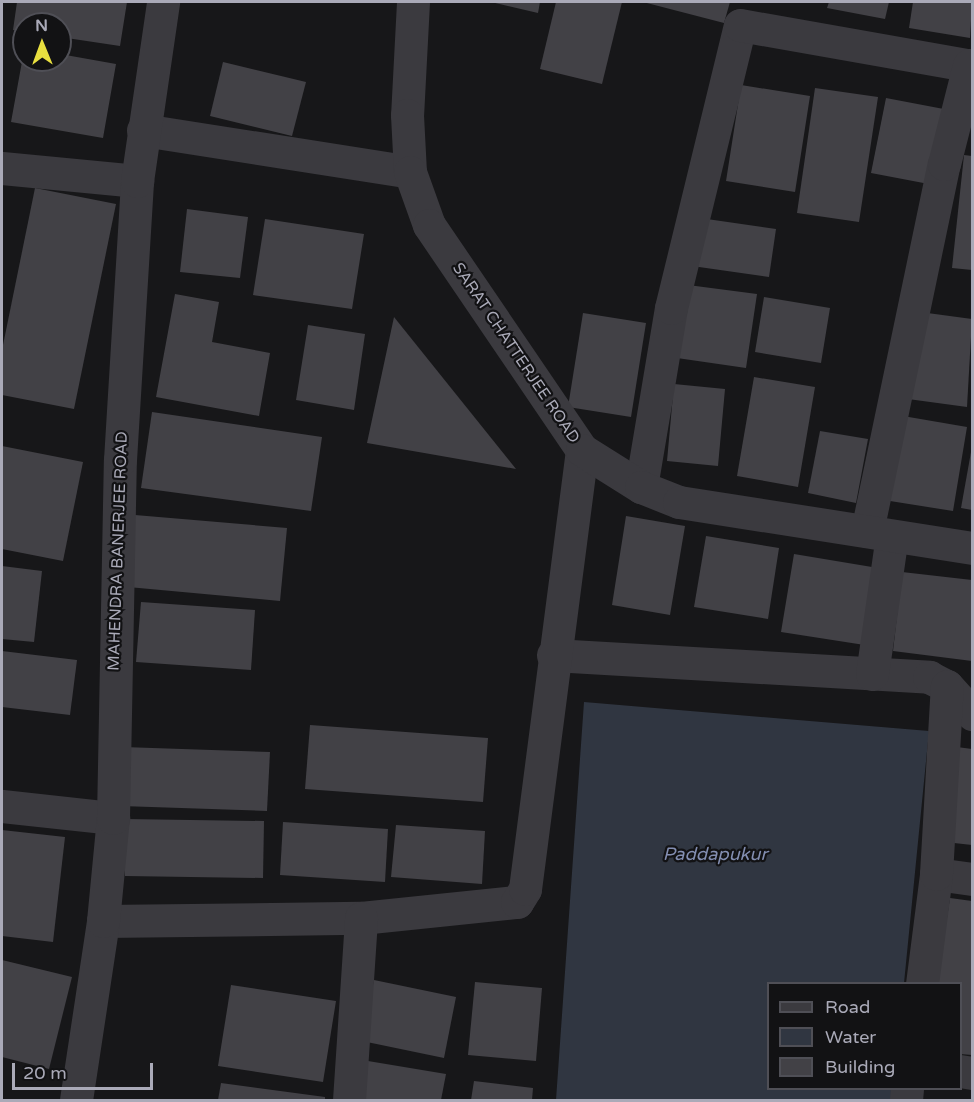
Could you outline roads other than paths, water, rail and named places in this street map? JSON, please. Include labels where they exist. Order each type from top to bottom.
[{"type":"street","name":"MAHENDRA BANERJEE ROAD","points":[[76,1101],[103,921],[113,818],[117,509],[137,181],[163,2]]},
{"type":"street","name":"SARAT CHATTERJEE ROAD","points":[[413,2],[407,114],[410,172],[429,225],[582,450],[641,487],[679,502],[972,548]]},
{"type":"street","points":[[641,487],[671,308],[743,13],[971,65],[944,164],[880,533],[872,674]]},
{"type":"street","points":[[143,130],[410,172]]},
{"type":"street","points":[[2,168],[137,181]]},
{"type":"street","points":[[103,921],[361,918],[517,902],[525,889],[553,655],[582,450]]},
{"type":"street","points":[[553,655],[929,677],[947,686],[972,714]]},
{"type":"street","points":[[922,982],[936,874],[947,686]]},
{"type":"street","points":[[2,806],[113,818]]},
{"type":"street","points":[[936,874],[972,879]]},
{"type":"street","points":[[349,1101],[361,918]]},
{"type":"water","name":"Paddapukur","points":[[584,702],[929,731],[904,982],[767,982],[767,1090],[893,1090],[892,1100],[556,1100]]}]
